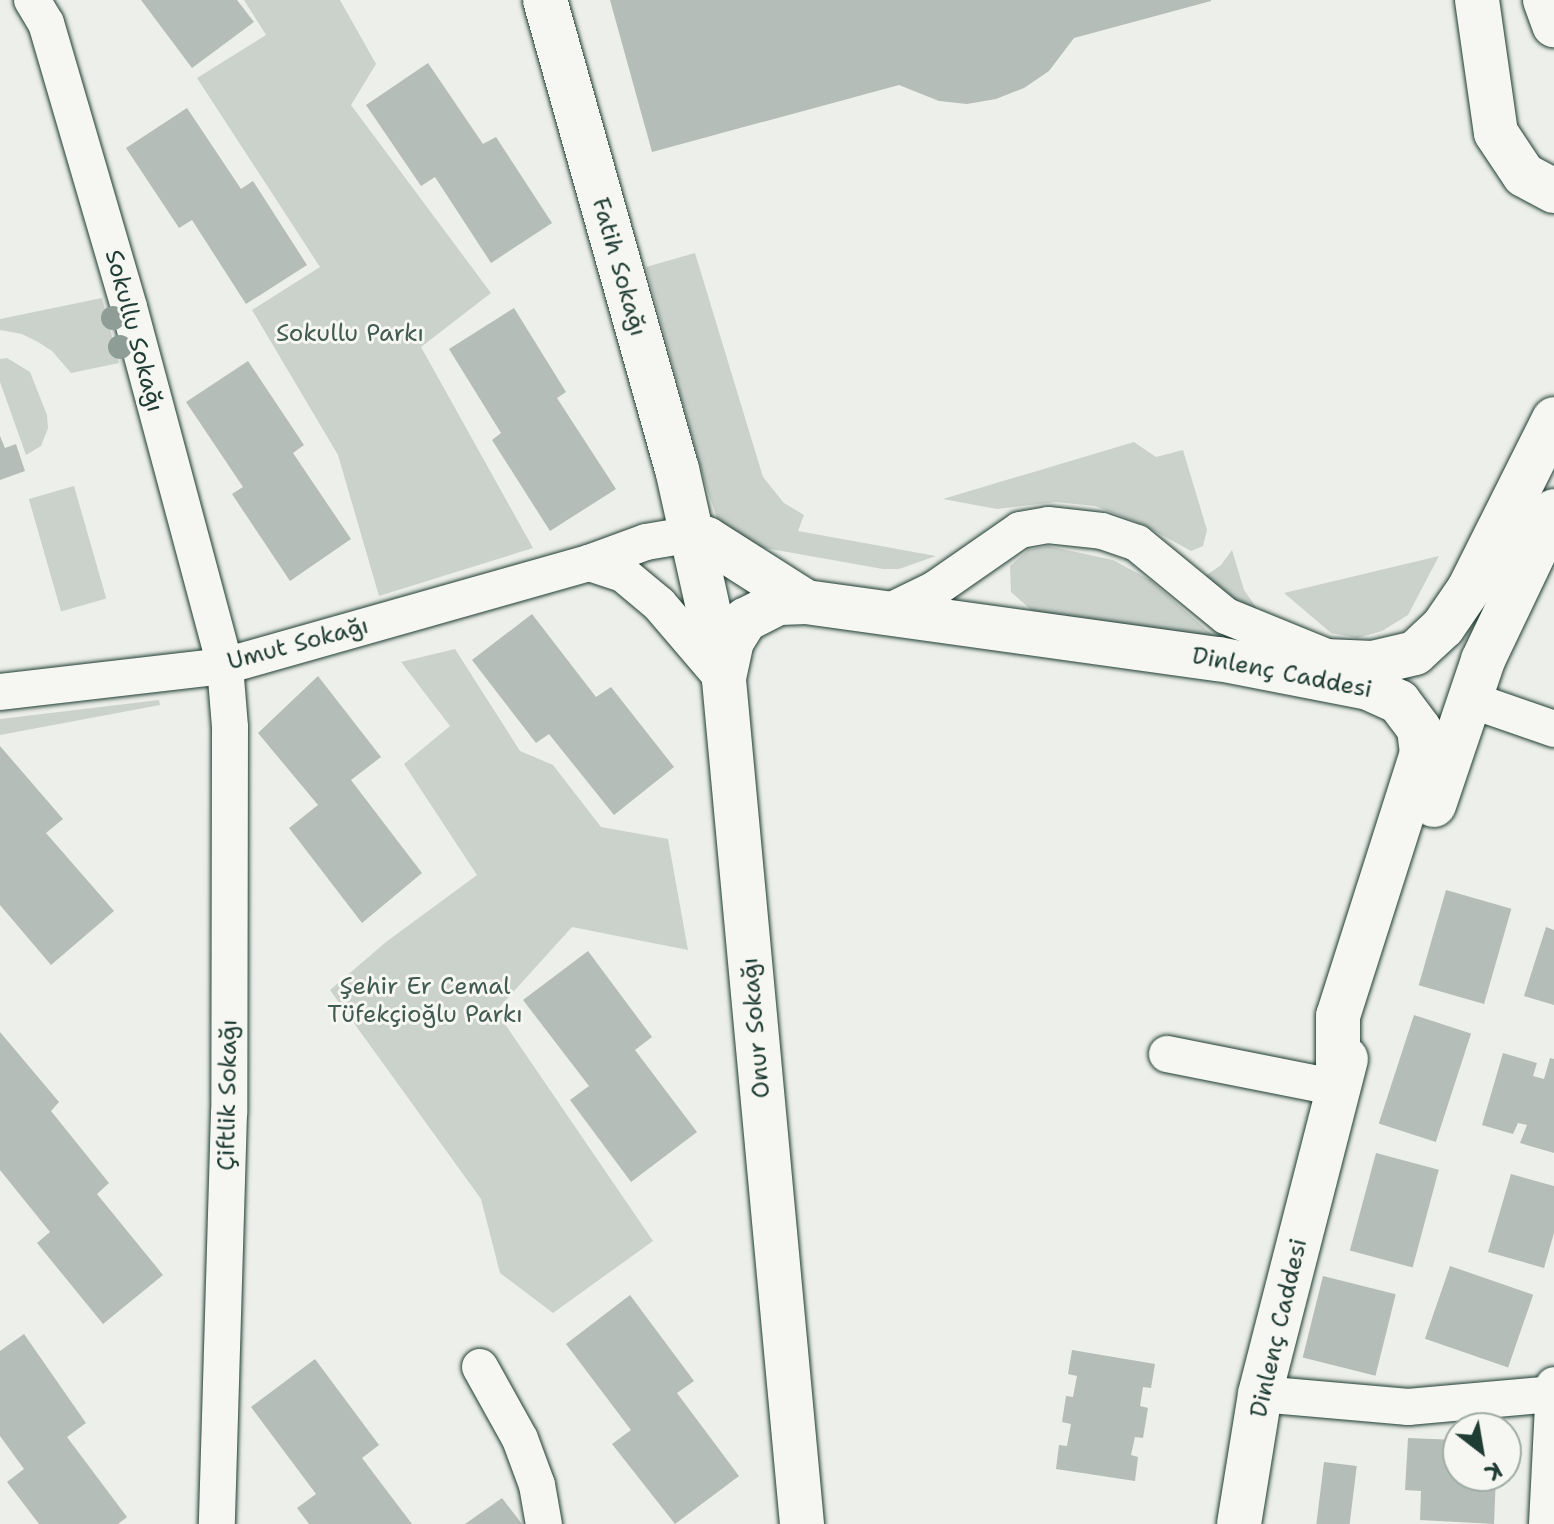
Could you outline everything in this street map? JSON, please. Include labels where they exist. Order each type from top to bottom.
[{"type":"main road","points":[[1477,0],[1496,133],[1524,175],[1554,191]]},
{"type":"main road","points":[[1545,0],[1554,25]]},
{"type":"main road","name":"Fatih Sokağı","points":[[554,6],[693,534]]},
{"type":"main road","points":[[1219,659],[1373,663],[1415,653],[1443,627],[1469,589],[1554,419]]},
{"type":"main road","points":[[1451,755],[1483,660],[1554,511]]},
{"type":"main road","name":"Dinlenç Caddesi","points":[[693,534],[707,539],[806,602]]},
{"type":"main road","name":"Onur Sokağı","points":[[693,534],[724,680],[802,1524]]},
{"type":"main road","points":[[1451,755],[1554,580]]},
{"type":"main road","name":"Dinlenç Caddesi","points":[[724,680],[732,641],[745,620],[779,603],[806,602],[882,615],[1219,659],[1385,693],[1407,708],[1419,729],[1422,753],[1338,1016],[1338,1088]]},
{"type":"main road","name":"Dinlenç Caddesi","points":[[1239,1524],[1260,1394],[1338,1088],[1451,755]]},
{"type":"street","name":"Sokullu Sokağı","points":[[32,0],[46,23],[129,307],[225,666]]},
{"type":"street","points":[[882,615],[935,589],[1020,530],[1048,525],[1088,529],[1137,543],[1226,616],[1336,661]]},
{"type":"street","name":"Umut Sokağı","points":[[0,692],[225,666],[589,563],[646,542],[693,534]]},
{"type":"street","points":[[589,563],[623,574],[659,604],[724,680]]},
{"type":"street","name":"Çiftlik Sokağı","points":[[217,1524],[229,1098],[230,727],[225,666]]},
{"type":"street","points":[[1482,704],[1554,729]]},
{"type":"street","points":[[1167,1054],[1338,1088]]},
{"type":"street","points":[[480,1367],[520,1439],[537,1485],[544,1524]]},
{"type":"street","points":[[1260,1394],[1408,1407],[1553,1391],[1547,1524]]},
{"type":"green space","name":"Sokullu Parkı","points":[[244,0],[340,0],[376,64],[351,105],[491,293],[421,347],[533,548],[379,596],[338,455],[252,310],[320,267],[197,78],[266,35]]},
{"type":"green space","points":[[695,253],[763,477],[784,503],[804,515],[798,531],[936,556],[899,569],[883,569],[736,543],[717,518],[705,483],[646,267]]},
{"type":"green space","points":[[102,298],[119,363],[71,373],[52,351],[38,342],[22,334],[0,330],[0,319]]},
{"type":"green space","points":[[7,358],[30,372],[47,415],[48,428],[41,446],[26,455],[0,382],[0,359]]},
{"type":"green space","points":[[1134,442],[1156,457],[1183,450],[1207,530],[1203,546],[1191,551],[1142,524],[1095,506],[1056,502],[997,509],[943,499]]},
{"type":"green space","points":[[74,486],[106,598],[61,611],[29,499]]},
{"type":"green space","points":[[1048,546],[1113,560],[1150,580],[1217,639],[1036,614],[1011,592],[1010,566],[1028,550]]},
{"type":"green space","points":[[1232,550],[1244,590],[1268,624],[1237,613],[1204,577],[1221,565]]},
{"type":"green space","points":[[1439,556],[1408,615],[1382,631],[1357,638],[1331,633],[1284,593]]},
{"type":"green space","name":"Şehir Er Cemal Tüfekçioğlu Parkı","points":[[455,649],[520,751],[553,765],[601,827],[668,839],[688,950],[572,927],[496,1011],[653,1241],[553,1313],[500,1273],[481,1199],[330,990],[386,942],[477,875],[404,764],[450,726],[401,662]]},
{"type":"green space","points":[[159,700],[160,705],[0,735],[0,719]]},
{"type":"building","points":[[141,0],[237,0],[254,22],[192,68]]},
{"type":"building","points":[[610,0],[1211,1],[1074,38],[1049,71],[1024,88],[996,99],[967,104],[939,101],[899,85],[652,152]]},
{"type":"building","points":[[428,63],[483,144],[496,137],[552,223],[491,263],[435,177],[421,186],[366,105]]},
{"type":"building","points":[[187,108],[241,189],[253,181],[307,265],[246,304],[192,220],[179,228],[126,148]]},
{"type":"building","points":[[514,308],[566,392],[557,398],[616,489],[550,531],[492,440],[501,433],[449,349]]},
{"type":"building","points":[[248,361],[304,445],[293,453],[351,539],[290,581],[232,494],[243,487],[186,402]]},
{"type":"building","points":[[0,436],[5,448],[16,444],[25,471],[0,480]]},
{"type":"building","points":[[532,614],[596,697],[611,687],[674,767],[614,815],[549,734],[536,743],[472,660]]},
{"type":"building","points":[[318,676],[381,757],[351,780],[422,873],[362,923],[289,828],[318,805],[258,733]]},
{"type":"building","points":[[0,746],[63,819],[46,833],[114,911],[51,965],[0,905]]},
{"type":"building","points":[[1446,890],[1511,909],[1484,1004],[1419,985]]},
{"type":"building","points":[[1546,927],[1554,930],[1554,1005],[1524,996]]},
{"type":"building","points":[[588,951],[652,1037],[635,1050],[697,1132],[631,1182],[570,1100],[589,1086],[523,1000]]},
{"type":"building","points":[[1414,1015],[1471,1034],[1436,1142],[1379,1123]]},
{"type":"building","points":[[0,1032],[59,1102],[51,1111],[109,1183],[97,1194],[163,1275],[103,1324],[37,1243],[50,1232],[0,1170]]},
{"type":"building","points":[[1503,1053],[1537,1063],[1533,1076],[1544,1079],[1550,1058],[1554,1059],[1554,1153],[1520,1143],[1527,1125],[1518,1123],[1513,1134],[1482,1125]]},
{"type":"building","points":[[1376,1153],[1439,1170],[1413,1267],[1350,1251]]},
{"type":"building","points":[[1511,1174],[1554,1186],[1554,1233],[1544,1268],[1488,1252]]},
{"type":"building","points":[[1450,1266],[1533,1295],[1508,1367],[1425,1339]]},
{"type":"building","points":[[1323,1276],[1396,1294],[1375,1376],[1303,1358]]},
{"type":"building","points":[[630,1295],[694,1381],[677,1393],[739,1476],[675,1524],[612,1444],[631,1430],[566,1344]]},
{"type":"building","points":[[24,1334],[86,1423],[67,1437],[127,1517],[118,1524],[39,1524],[7,1482],[24,1469],[0,1436],[0,1351]]},
{"type":"building","points":[[1072,1350],[1155,1364],[1151,1388],[1143,1387],[1140,1406],[1148,1408],[1143,1438],[1135,1437],[1131,1455],[1138,1457],[1135,1481],[1056,1469],[1059,1445],[1067,1446],[1071,1424],[1062,1422],[1066,1396],[1073,1397],[1077,1376],[1068,1374]]},
{"type":"building","points":[[315,1359],[379,1445],[362,1458],[412,1524],[309,1524],[297,1508],[316,1494],[251,1407]]},
{"type":"building","points":[[1408,1438],[1442,1439],[1442,1492],[1495,1492],[1494,1524],[1420,1520],[1421,1491],[1405,1490]]},
{"type":"building","points":[[1324,1462],[1357,1466],[1350,1524],[1316,1524]]},
{"type":"building","points":[[502,1498],[522,1524],[465,1524]]}]
